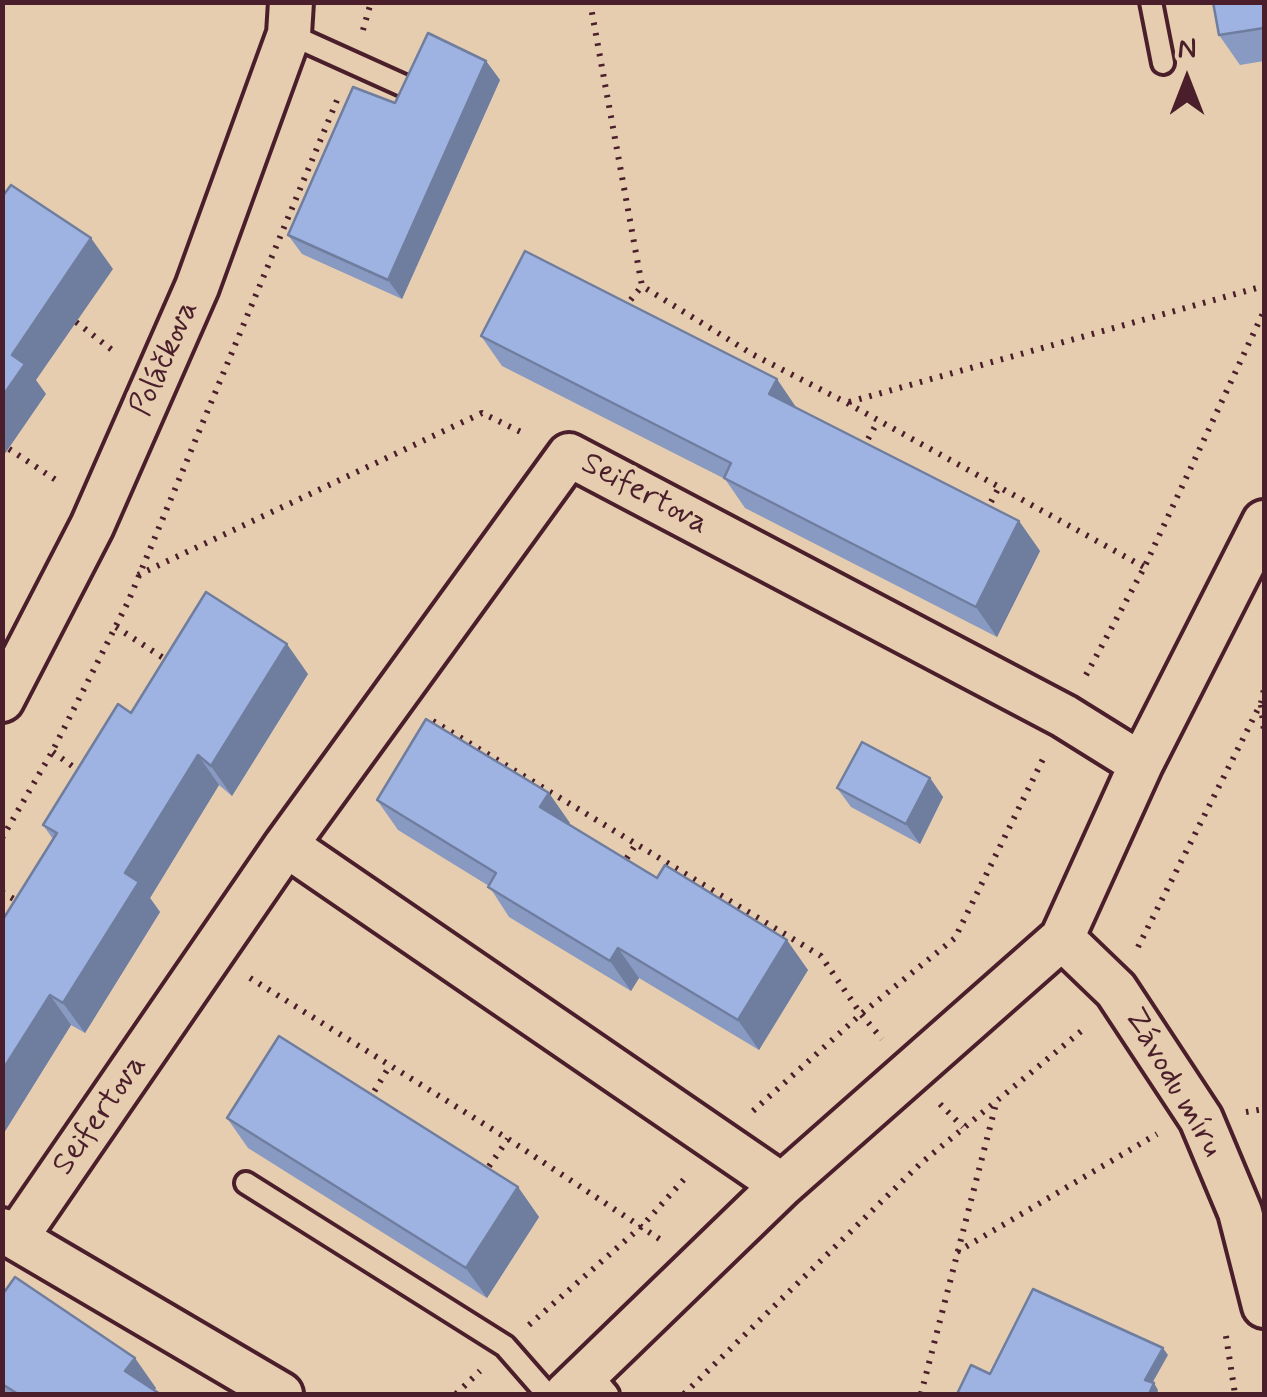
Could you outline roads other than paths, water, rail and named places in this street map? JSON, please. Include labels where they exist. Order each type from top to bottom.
[{"type":"street","name":"Poláčkova","points":[[2,700],[92,526],[197,287],[290,18]]},
{"type":"street","name":"Seifertova","points":[[10,1234],[568,455],[1064,716],[1142,764]]},
{"type":"street","points":[[588,1387],[782,1184],[1062,938],[1142,764],[1264,522]]},
{"type":"street","points":[[286,845],[782,1184]]},
{"type":"street","name":"Závodu míru","points":[[1062,938],[1116,990],[1201,1119],[1240,1212],[1264,1306]]},
{"type":"street","points":[[10,1234],[281,1394]]},
{"type":"lane","points":[[1152,2],[1163,63]]},
{"type":"lane","points":[[290,18],[352,64],[413,90]]},
{"type":"lane","points":[[246,1183],[506,1346],[546,1394]]}]
